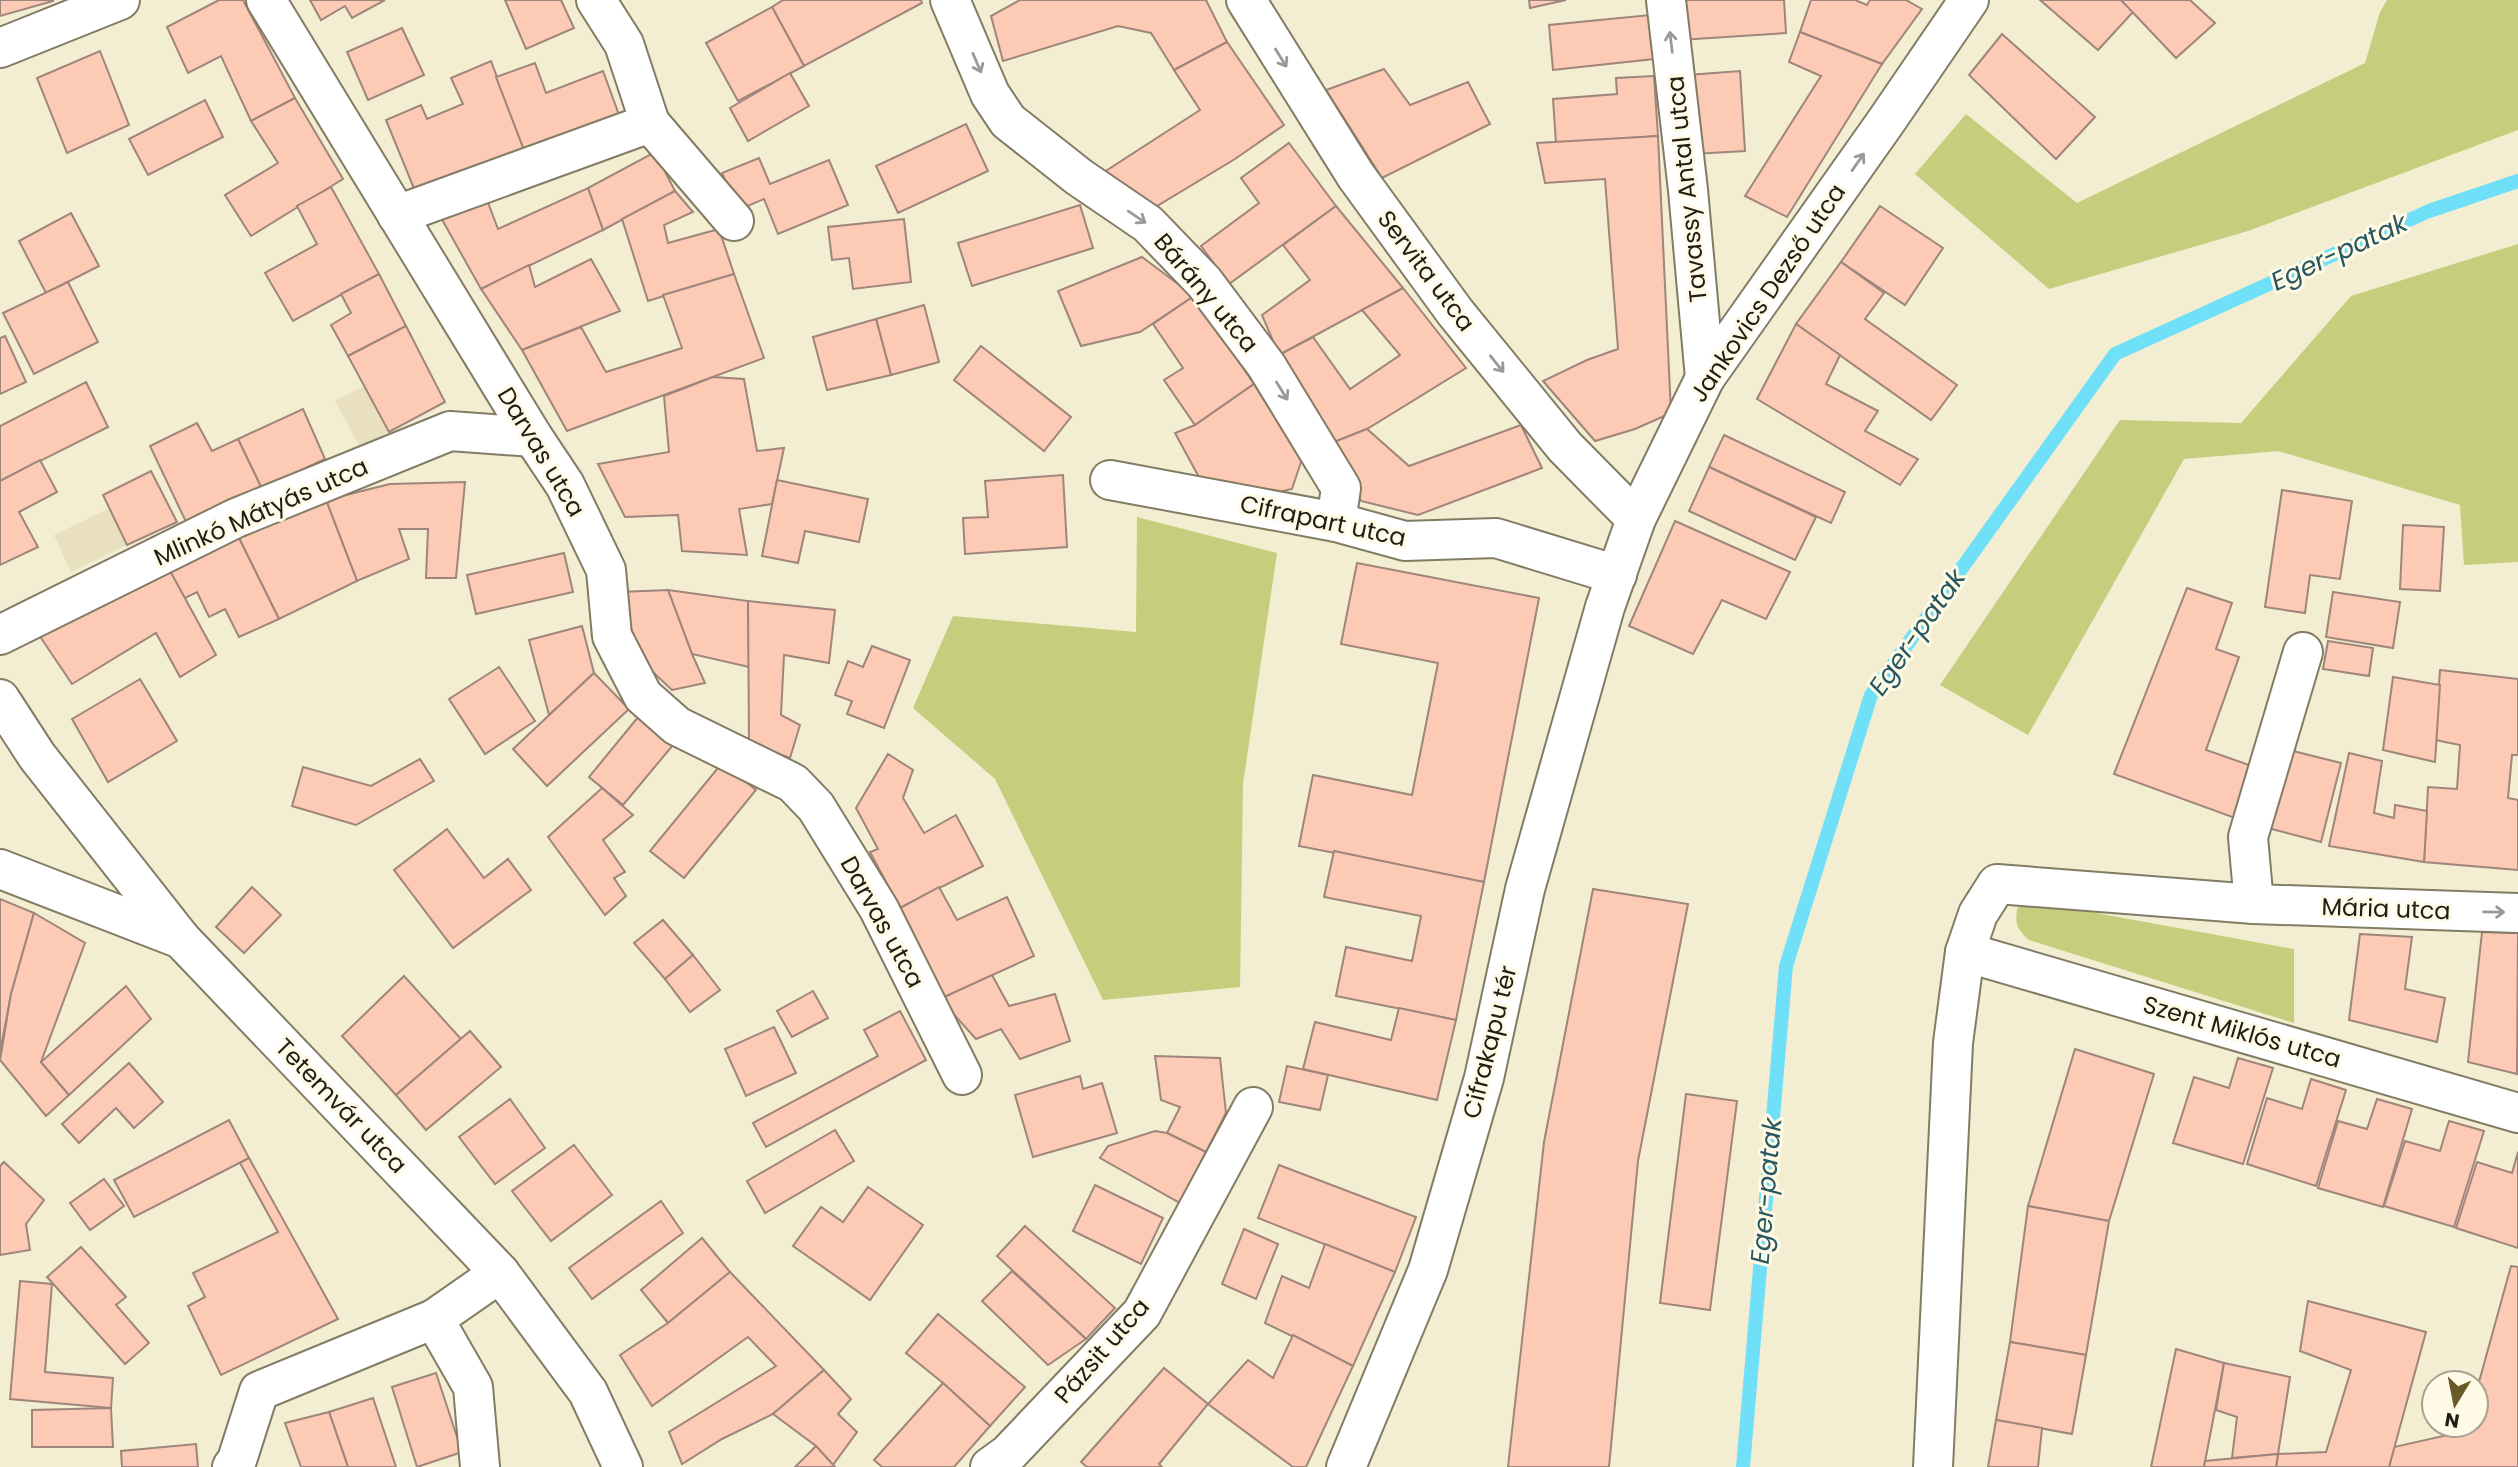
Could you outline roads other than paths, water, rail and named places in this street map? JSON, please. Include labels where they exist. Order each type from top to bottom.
[{"type":"street","points":[[0,48],[120,0]]},
{"type":"street","name":"Darvas utca","points":[[266,0],[565,485],[606,570],[612,636],[643,696],[677,726],[793,783],[816,807],[879,909],[962,1075]]},
{"type":"street","points":[[596,0],[624,44],[650,123],[734,221]]},
{"type":"street","name":"Bárány utca","points":[[950,0],[990,94],[1008,121],[1079,177],[1148,224],[1204,282],[1266,365],[1341,488],[1336,522]]},
{"type":"street","name":"Servita utca","points":[[1246,0],[1356,176],[1454,312],[1565,447],[1636,519]]},
{"type":"street","name":"Tavassy Antal utca","points":[[1666,0],[1688,190],[1705,377]]},
{"type":"street","name":"Jankovics Dezső utca","points":[[1611,591],[1636,519],[1705,377],[1969,0]]},
{"type":"street","points":[[397,215],[650,123]]},
{"type":"street","name":"Mlinkó Mátyás utca","points":[[0,635],[236,518],[450,431],[533,437]]},
{"type":"street","name":"Cifrapart utca","points":[[1110,480],[1336,522],[1405,541],[1496,538],[1611,591]]},
{"type":"street","name":"Cifrakapu tér","points":[[1346,1467],[1428,1270],[1484,1078],[1525,889],[1611,591]]},
{"type":"street","points":[[2255,904],[2248,837],[2303,652]]},
{"type":"street","name":"Tetemvár utca","points":[[0,699],[53,777],[181,939],[500,1273],[588,1392],[623,1467]]},
{"type":"street","name":"Tetemvár utca","points":[[0,869],[181,939]]},
{"type":"street","name":"Mária utca","points":[[1965,952],[1978,914],[1997,884],[2255,904],[2518,913]]},
{"type":"street","points":[[1933,1467],[1953,1044],[1965,952]]},
{"type":"street","name":"Szent Miklós utca","points":[[1965,952],[2518,1113]]},
{"type":"street","name":"Pázsit utca","points":[[990,1467],[1008,1454],[1142,1313],[1253,1107]]},
{"type":"street","points":[[232,1467],[237,1460],[259,1391],[434,1319],[500,1273]]},
{"type":"street","points":[[434,1319],[473,1387],[480,1467]]},
{"type":"waterway","name":"Eger-patak","points":[[1743,1467],[1786,966],[1871,695],[2115,354],[2429,211],[2518,181]]}]
